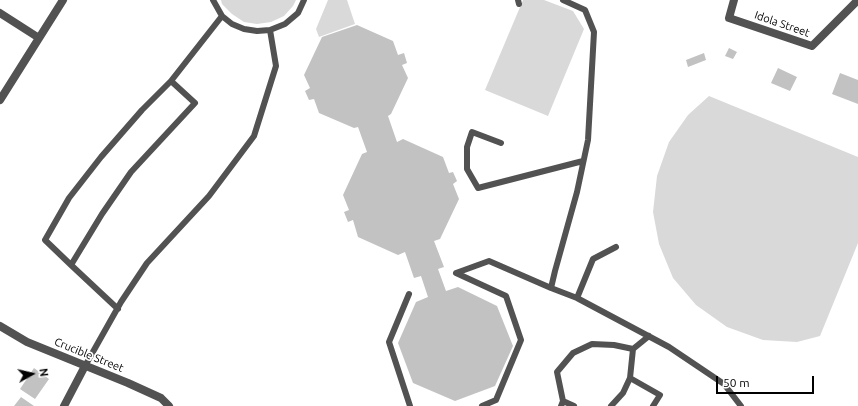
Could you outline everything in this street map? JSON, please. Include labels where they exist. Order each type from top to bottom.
[{"type":"street","points":[[0,100],[63,0]]},
{"type":"street","name":"Idola Street","points":[[734,0],[729,18],[812,46],[858,0]]},
{"type":"street","points":[[0,13],[39,38]]},
{"type":"street","name":"Crucible Street","points":[[0,326],[27,342],[161,398],[169,406]]},
{"type":"street","points":[[64,406],[85,366]]},
{"type":"lane","points":[[213,0],[222,16],[232,24],[244,29],[257,31],[270,30],[285,24],[298,13],[304,0]]},
{"type":"lane","points":[[551,288],[554,271],[577,192],[588,140],[594,32],[585,10],[563,0]]},
{"type":"lane","points":[[118,309],[45,240],[69,198],[101,157],[142,110],[171,81],[222,16]]},
{"type":"lane","points":[[85,366],[147,263],[209,196],[254,136],[276,66],[270,30]]},
{"type":"lane","points":[[71,266],[102,214],[131,172],[195,103],[171,81]]},
{"type":"lane","points":[[501,143],[472,132],[467,147],[468,169],[478,188],[583,161]]},
{"type":"lane","points":[[577,298],[593,259],[616,247]]},
{"type":"lane","points":[[482,406],[496,400],[521,340],[506,296],[456,273],[489,261],[577,298],[669,347],[724,384],[741,406]]},
{"type":"lane","points":[[409,294],[388,342],[410,406]]},
{"type":"lane","points":[[611,406],[623,393],[630,378],[633,349],[649,336]]},
{"type":"lane","points":[[574,406],[562,404],[557,372],[573,353],[592,344],[614,345],[633,349]]},
{"type":"lane","points":[[630,378],[660,395],[653,406]]},
{"type":"shaded area","points":[[221,0],[296,0],[284,16],[271,22],[257,24],[244,22],[232,14],[222,4]]},
{"type":"shaded area","points":[[328,0],[347,0],[355,24],[319,37],[316,29]]},
{"type":"shaded area","points":[[523,0],[544,0],[573,11],[584,29],[548,116],[485,90]]},
{"type":"shaded area","points":[[709,96],[858,157],[858,243],[820,336],[797,342],[763,340],[727,327],[696,305],[673,278],[659,244],[653,212],[657,176],[669,142],[688,115]]},
{"type":"building","points":[[357,25],[393,41],[398,55],[404,53],[407,63],[402,65],[408,78],[391,114],[388,116],[397,142],[403,139],[443,157],[449,173],[453,172],[457,181],[453,184],[459,199],[440,239],[434,241],[444,267],[438,269],[446,291],[458,287],[497,306],[513,346],[495,386],[455,401],[413,383],[398,343],[416,302],[428,297],[421,276],[414,278],[405,252],[398,255],[358,237],[353,220],[348,222],[344,212],[349,210],[343,195],[362,154],[367,152],[358,127],[354,128],[319,113],[314,99],[309,100],[305,91],[310,88],[304,75],[322,37]]},
{"type":"building","points":[[729,48],[737,52],[733,59],[725,56]]},
{"type":"building","points":[[704,53],[706,60],[688,67],[686,60]]},
{"type":"building","points":[[778,68],[797,77],[790,91],[771,83]]},
{"type":"building","points":[[840,73],[858,80],[858,104],[832,94]]},
{"type":"building","points":[[34,368],[49,379],[35,399],[20,389]]},
{"type":"building","points":[[21,397],[34,406],[14,406]]}]
